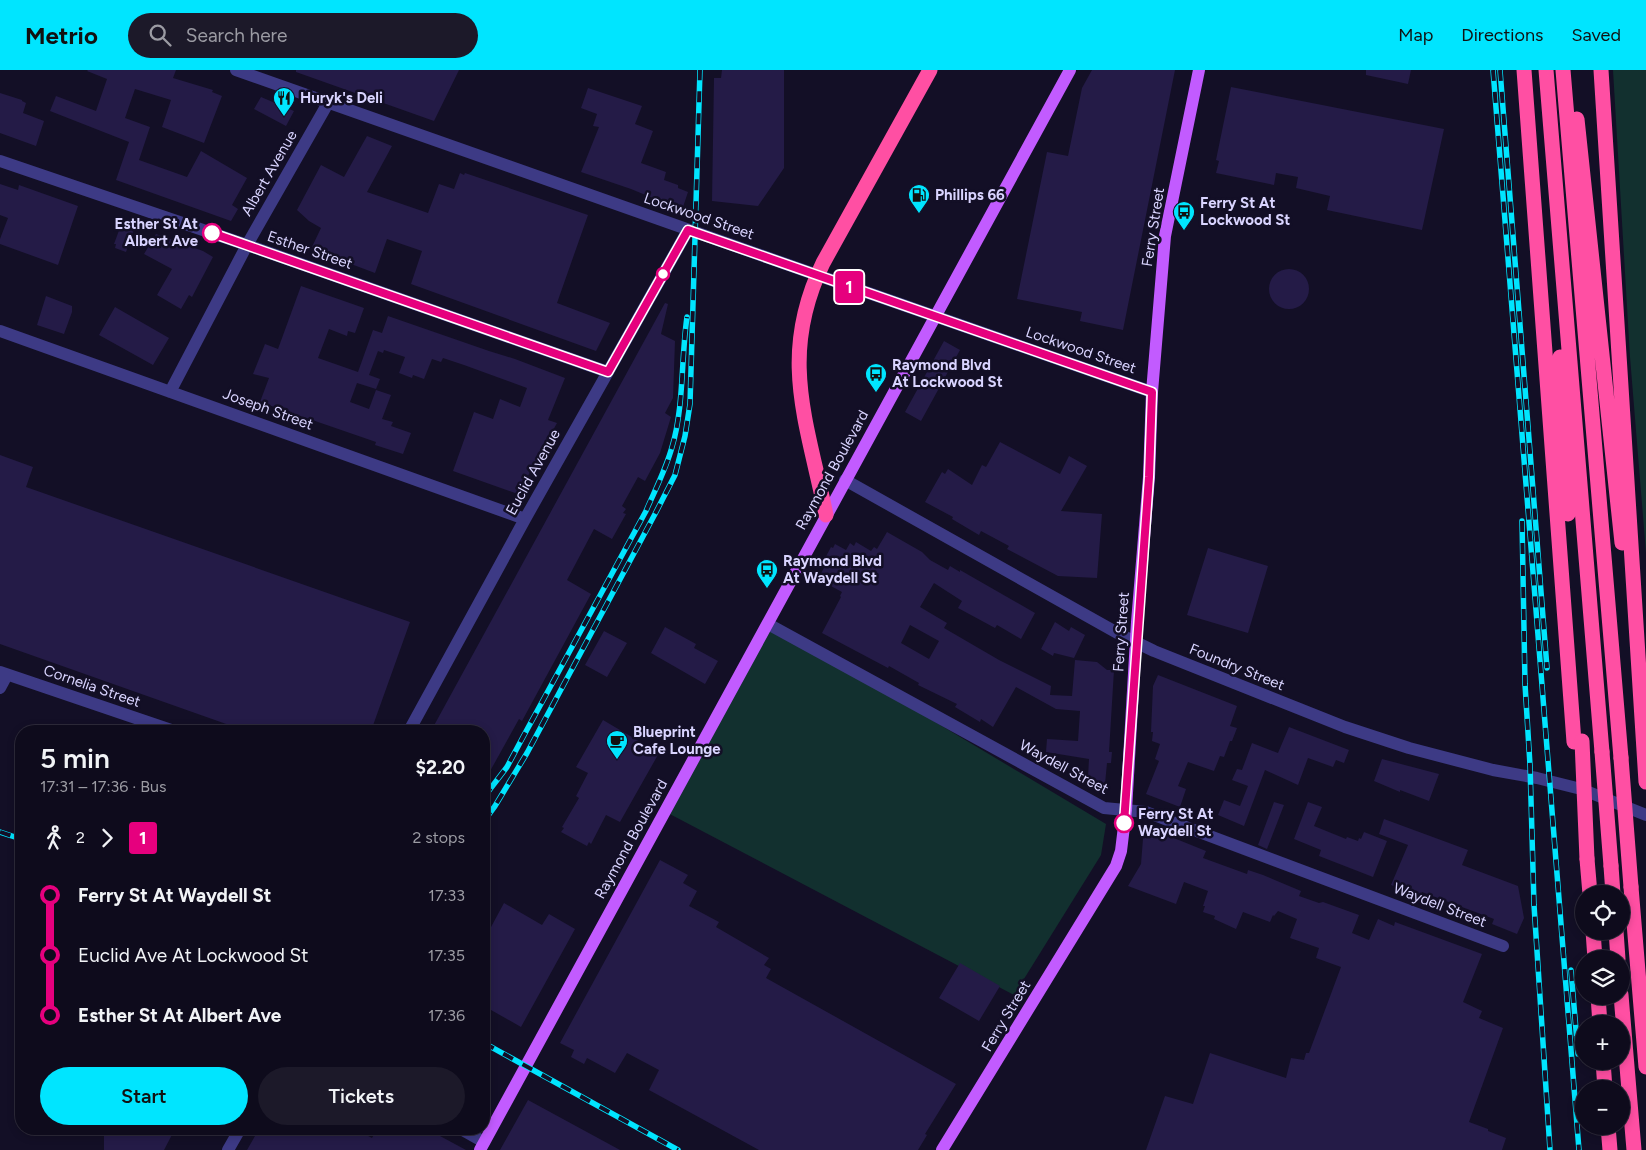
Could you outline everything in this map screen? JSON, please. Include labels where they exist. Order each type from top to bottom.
[{"type":"highway","points":[[826,515],[802,407],[799,375],[801,328],[810,292],[817,275],[930,70]]},
{"type":"highway","points":[[1524,70],[1589,885]]},
{"type":"highway","points":[[1546,70],[1612,885]]},
{"type":"highway","points":[[1563,70],[1572,112],[1638,671]]},
{"type":"highway","points":[[1571,70],[1572,112],[1646,1067]]},
{"type":"highway","points":[[1602,70],[1646,782]]},
{"type":"highway","points":[[1556,188],[1559,336],[1578,742]]},
{"type":"highway","points":[[1622,1005],[1634,1150]]},
{"type":"highway","points":[[1609,1135],[1610,1150]]},
{"type":"main road","name":"Raymond Boulevard","points":[[490,1131],[1070,70]]},
{"type":"main road","name":"Ferry Street","points":[[942,1150],[1116,866],[1121,851],[1126,810],[1136,642],[1149,477],[1152,392],[1165,236],[1199,70]]},
{"type":"main road","name":"Raymond Boulevard","points":[[482,1146],[488,1135]]},
{"type":"street","name":"Lockwood Street","points":[[236,70],[1152,392]]},
{"type":"street","name":"Albert Avenue","points":[[170,392],[247,245],[328,103]]},
{"type":"street","name":"Esther Street","points":[[0,161],[247,245],[608,372]]},
{"type":"street","name":"Euclid Avenue","points":[[412,725],[525,519],[688,230]]},
{"type":"street","name":"Joseph Street","points":[[0,331],[525,519]]},
{"type":"street","name":"Foundry Street","points":[[845,480],[1121,635],[1154,651],[1345,727],[1416,750],[1493,770],[1581,789],[1646,816]]},
{"type":"street","name":"Waydell Street","points":[[768,624],[1104,808],[1146,812],[1503,946]]},
{"type":"street","points":[[0,688],[4,673]]},
{"type":"street","name":"Cornelia Street","points":[[4,673],[156,725]]},
{"type":"street","points":[[228,1150],[237,1135]]},
{"type":"street","points":[[468,1135],[482,1146]]},
{"type":"green space","points":[[1613,70],[1646,70],[1646,553],[1630,357]]},
{"type":"green space","points":[[771,624],[1106,824],[1101,855],[1014,995],[664,811]]},
{"type":"building","points":[[88,70],[176,70],[173,78],[213,90],[212,92],[222,96],[204,143],[162,127],[171,100],[135,89],[125,118],[150,127],[139,160],[187,177],[201,151],[247,178],[232,205],[238,209],[231,221],[116,180],[129,142],[50,111],[56,96],[96,111],[107,79]]},
{"type":"building","points":[[296,70],[459,70],[434,121],[296,72]]},
{"type":"building","points":[[722,70],[784,70],[784,168],[758,206],[712,201],[714,78],[721,78]]},
{"type":"building","points":[[1092,70],[1175,70],[1123,330],[1080,321],[1082,312],[1017,299],[1047,152],[1068,156],[1082,88]]},
{"type":"building","points":[[1366,70],[1411,70],[1408,84],[1366,75]]},
{"type":"building","points":[[1231,87],[1444,129],[1422,230],[1327,210],[1330,196],[1296,188],[1298,177],[1276,173],[1274,185],[1216,173],[1219,161],[1216,160]]},
{"type":"building","points":[[588,88],[642,106],[635,124],[653,131],[641,163],[666,172],[664,180],[678,185],[678,188],[688,192],[682,210],[631,189],[581,172],[599,127],[593,126],[597,114],[581,108]]},
{"type":"building","points":[[0,93],[22,100],[26,103],[23,113],[44,121],[36,146],[0,133]]},
{"type":"building","points":[[261,97],[294,111],[286,126],[254,109]]},
{"type":"building","points":[[367,136],[392,146],[367,192],[428,213],[439,184],[454,189],[460,173],[464,175],[465,173],[588,215],[557,303],[610,323],[596,351],[411,284],[422,251],[387,239],[375,273],[311,249],[321,228],[309,221],[297,210],[321,165],[344,177]]},
{"type":"building","points":[[0,184],[18,190],[19,185],[78,206],[58,265],[0,244],[8,218],[0,215]]},
{"type":"building","points":[[121,225],[134,229],[126,252],[115,248],[116,244],[114,244]]},
{"type":"building","points":[[156,234],[203,251],[213,257],[192,297],[189,295],[181,309],[157,295],[172,269],[144,254]]},
{"type":"building","points":[[1289,269],[1303,275],[1309,289],[1303,303],[1289,309],[1275,303],[1269,289],[1275,275]]},
{"type":"building","points":[[301,286],[364,308],[355,333],[348,331],[347,336],[329,329],[318,358],[358,372],[373,330],[382,333],[388,316],[565,378],[548,420],[557,423],[518,494],[453,471],[474,412],[493,419],[500,399],[520,407],[527,388],[464,365],[443,358],[441,362],[432,359],[424,379],[413,375],[412,378],[399,373],[405,357],[384,350],[383,353],[378,351],[369,375],[380,379],[376,389],[357,383],[350,402],[369,409],[376,390],[391,395],[382,419],[393,422],[391,426],[411,433],[403,454],[375,445],[376,442],[260,402],[269,378],[253,374],[265,344],[278,349]]},
{"type":"building","points":[[46,296],[72,306],[72,312],[64,334],[37,325]]},
{"type":"building","points":[[665,303],[668,304],[661,334],[675,341],[673,398],[665,413],[671,417],[660,453],[645,481],[638,477],[622,506],[626,509],[623,513],[626,514],[612,539],[594,529],[567,580],[591,594],[522,721],[519,719],[490,771],[490,725],[434,725]]},
{"type":"building","points":[[115,307],[169,338],[153,365],[99,335]]},
{"type":"building","points":[[944,341],[960,350],[921,421],[905,412]]},
{"type":"building","points":[[1000,442],[1060,474],[1069,456],[1087,466],[1061,511],[1102,514],[1097,578],[1058,576],[1007,549],[1009,546],[981,531],[979,535],[952,519],[953,517],[925,502],[942,472],[945,474],[948,469],[972,485],[982,465],[986,467]]},
{"type":"building","points":[[0,455],[33,467],[26,487],[410,622],[373,725],[229,725],[0,644]]},
{"type":"building","points":[[887,532],[922,552],[930,560],[948,570],[950,566],[960,572],[960,570],[1035,613],[1021,639],[997,625],[995,628],[958,608],[962,601],[934,583],[920,607],[947,623],[944,628],[999,660],[1051,686],[1050,695],[1072,696],[1075,660],[1097,662],[1107,670],[1114,670],[1109,752],[1112,752],[1111,763],[1107,763],[1105,784],[1093,783],[1093,780],[1088,777],[1089,759],[1046,752],[1047,739],[1078,741],[1080,711],[1056,709],[1016,687],[993,727],[981,719],[980,722],[955,707],[957,704],[918,685],[919,683],[889,666],[888,668],[822,633],[842,592],[818,579],[826,564],[823,562],[831,547],[833,548],[835,544],[846,550],[850,543],[854,546],[856,542],[871,551],[874,547],[877,549]],"holes":[[[910,625],[939,641],[929,659],[901,643]]]},
{"type":"building","points":[[1208,548],[1268,566],[1248,633],[1187,615]]},
{"type":"building","points":[[1055,622],[1069,631],[1071,627],[1085,635],[1074,658],[1054,653],[1053,656],[1041,649]]},
{"type":"building","points":[[665,627],[696,644],[694,648],[718,661],[705,684],[651,653]]},
{"type":"building","points":[[604,631],[627,643],[607,677],[585,665]]},
{"type":"building","points":[[1158,675],[1237,706],[1230,726],[1237,728],[1224,757],[1220,756],[1214,771],[1188,762],[1178,786],[1186,789],[1180,807],[1146,794],[1159,761],[1155,759],[1160,744],[1152,741],[1153,732],[1151,732],[1153,686]]},
{"type":"building","points":[[603,720],[659,753],[620,822],[606,815],[591,844],[589,842],[587,846],[561,832],[579,798],[576,796],[588,773],[576,767]]},
{"type":"building","points":[[1289,727],[1349,750],[1344,763],[1336,760],[1333,767],[1308,758],[1298,785],[1265,770],[1244,826],[1218,815],[1224,800],[1240,806],[1248,786],[1232,780],[1237,769],[1242,770],[1252,743],[1278,753]]},
{"type":"building","points":[[1382,759],[1439,774],[1429,801],[1374,781]]},
{"type":"building","points":[[1274,802],[1284,805],[1267,849],[1258,845]]},
{"type":"building","points":[[1308,802],[1322,807],[1314,826],[1346,839],[1347,837],[1358,841],[1364,832],[1387,841],[1373,877],[1319,856],[1321,850],[1294,839]]},
{"type":"building","points":[[1384,819],[1468,850],[1462,865],[1518,886],[1524,918],[1517,934],[1492,924],[1494,919],[1422,892],[1421,896],[1391,885],[1408,845],[1379,834]]},
{"type":"building","points":[[1144,826],[1206,851],[1203,858],[1247,874],[1248,870],[1263,875],[1301,891],[1299,896],[1319,903],[1323,902],[1359,915],[1352,933],[1369,940],[1378,919],[1394,926],[1395,922],[1482,954],[1463,1002],[1482,1011],[1479,1018],[1503,1028],[1469,1122],[1506,1138],[1502,1150],[1146,1150],[1165,1096],[1193,1104],[1210,1053],[1286,1078],[1291,1058],[1304,1060],[1306,1053],[1309,1053],[1341,967],[1316,958],[1319,948],[1290,938],[1297,919],[1278,911],[1273,915],[1270,922],[1243,912],[1236,929],[1214,919],[1215,916],[1203,912],[1208,891],[1184,882],[1176,904],[1128,886],[1141,864]]},
{"type":"building","points":[[660,860],[688,875],[683,883],[697,891],[689,906],[719,922],[716,927],[769,958],[764,965],[771,969],[766,978],[956,1084],[925,1134],[927,1135],[918,1150],[759,1150],[649,1090],[659,1070],[627,1053],[615,1073],[587,1058],[584,1064],[571,1057],[574,1050],[560,1043]]},
{"type":"building","points":[[504,903],[542,925],[549,914],[575,929],[521,1027],[490,1009],[490,929]]},
{"type":"building","points":[[960,963],[1000,986],[979,1021],[939,998]]},
{"type":"building","points":[[528,1100],[620,1150],[500,1150]]},
{"type":"building","points":[[104,1135],[172,1135],[164,1150],[104,1150]]},
{"type":"building","points":[[256,1135],[366,1135],[372,1138],[374,1135],[438,1135],[466,1150],[247,1150]]},
{"type":"railway","points":[[490,813],[527,753],[675,475],[685,436],[690,404],[700,70]]},
{"type":"railway","points":[[1493,70],[1579,1150]]},
{"type":"railway","points":[[1500,70],[1547,668]]},
{"type":"railway","points":[[490,789],[507,767],[646,511],[664,471],[679,416],[687,317]]},
{"type":"railway","points":[[1522,521],[1525,684],[1530,765],[1534,905],[1550,1150]]},
{"type":"railway","points":[[0,832],[15,837]]},
{"type":"railway","points":[[1571,970],[1575,1018]]},
{"type":"railway","points":[[490,1046],[678,1150]]},
{"type":"bus line","name":"1","points":[[212,233],[608,372],[688,230],[1152,392],[1149,477],[1137,622],[1124,823]]},
{"type":"place","name":"Huryk's Deli","points":[[284,117]]},
{"type":"place","name":"Phillips 66","points":[[919,214]]},
{"type":"place","name":"Ferry St At Lockwood St","points":[[1184,231]]},
{"type":"place","name":"Esther St At Albert Ave","points":[[212,233]]},
{"type":"place","name":"Raymond Blvd At Lockwood St","points":[[876,393]]},
{"type":"place","name":"Raymond Blvd At Waydell St","points":[[767,589]]},
{"type":"place","name":"Blueprint Cafe Lounge","points":[[617,760]]},
{"type":"place","name":"Ferry St At Waydell St","points":[[1124,823]]}]
